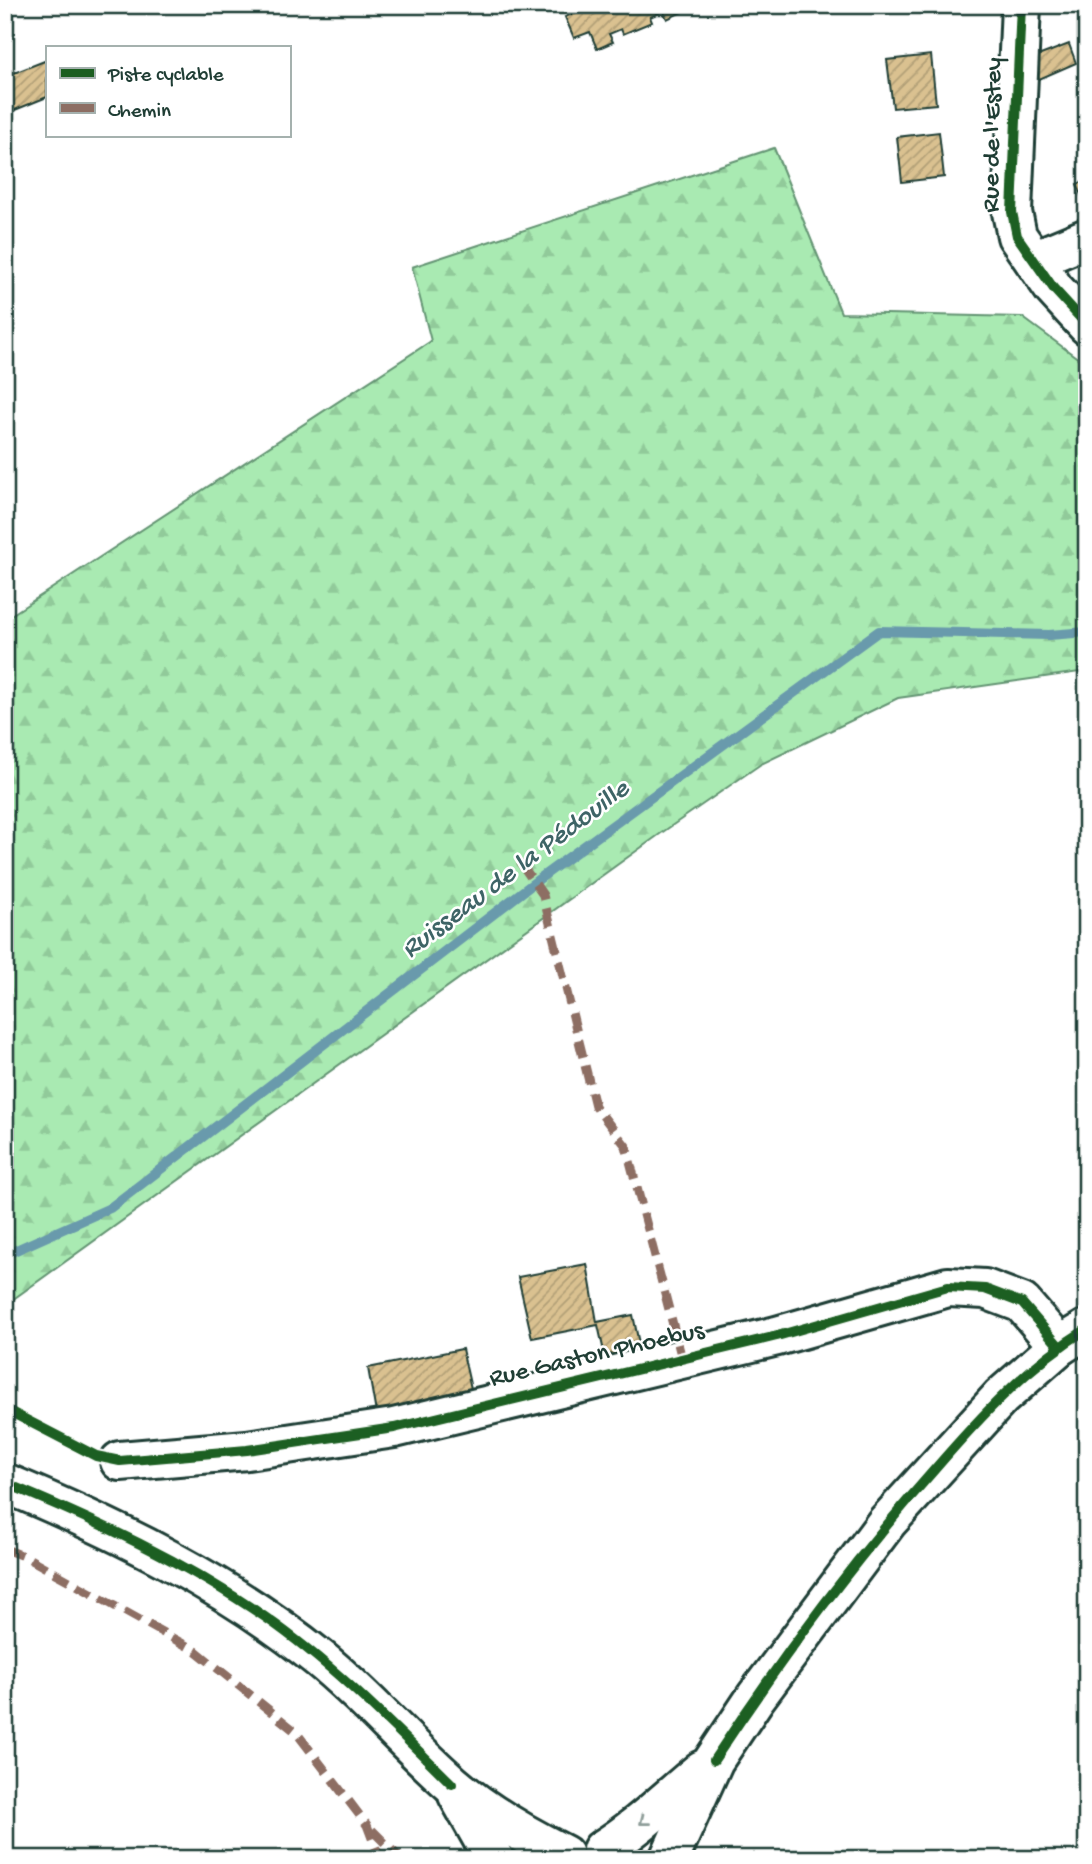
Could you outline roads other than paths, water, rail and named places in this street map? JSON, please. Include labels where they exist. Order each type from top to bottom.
[{"type":"main road","name":"Rue de l'Estey","points":[[1021,5],[1012,212],[1017,236],[1054,289],[1087,325]]},
{"type":"main road","points":[[1034,260],[1087,238]]},
{"type":"main road","name":"Rue Gaston Phoebus","points":[[120,1461],[247,1450],[394,1428],[777,1336],[948,1287],[985,1289],[1022,1303],[1073,1338],[1001,1398],[887,1522],[756,1697],[714,1760],[669,1859]]},
{"type":"main road","points":[[5,1483],[69,1510],[203,1578],[267,1619],[322,1661],[452,1784],[518,1832],[560,1857],[584,1850],[614,1854]]},
{"type":"main road","name":"Rue Gaston Phoebus","points":[[614,1854],[625,1836],[714,1760]]},
{"type":"main road","points":[[452,1784],[494,1859]]},
{"type":"waterway","name":"Ruisseau de la Pédouille","points":[[5,1255],[110,1208],[539,879],[879,631],[1049,635],[1087,632]]}]
